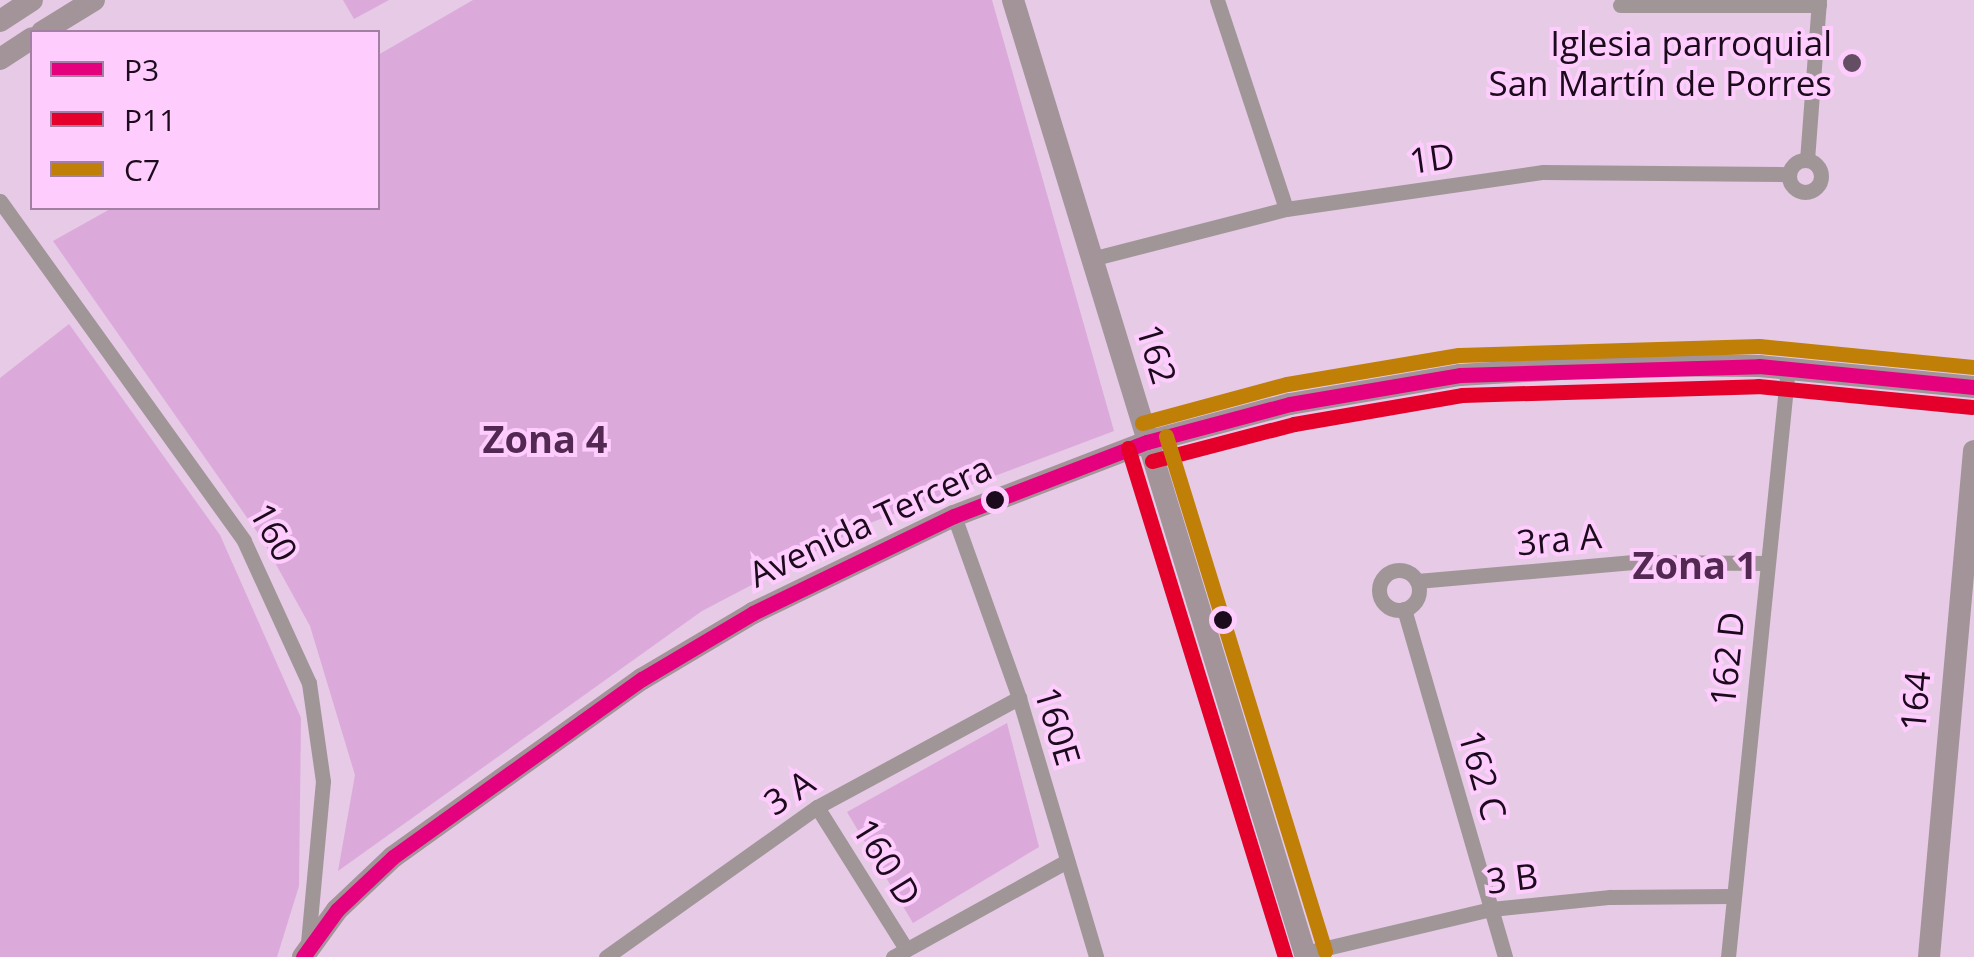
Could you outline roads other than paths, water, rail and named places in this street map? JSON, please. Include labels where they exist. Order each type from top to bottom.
[{"type":"main road","points":[[0,21],[32,0]]},
{"type":"main road","points":[[45,30],[94,0]]},
{"type":"main road","name":"162","points":[[1013,0],[1306,955]]},
{"type":"main road","points":[[0,59],[30,39]]},
{"type":"main road","name":"Avenida Tercera","points":[[306,950],[393,857],[642,680],[753,612],[954,516],[1147,442],[1290,404],[1460,375],[1630,364],[1788,367],[1974,387]]},
{"type":"main road","name":"164","points":[[1928,957],[1974,451]]},
{"type":"street","points":[[1216,0],[1286,209]]},
{"type":"street","points":[[1620,6],[1819,3],[1806,160],[1788,174]]},
{"type":"street","name":"1D","points":[[1092,259],[1286,209],[1543,172],[1788,174],[1797,190],[1815,188],[1820,172],[1806,160]]},
{"type":"street","name":"160","points":[[0,200],[244,542],[308,683],[323,781],[306,950]]},
{"type":"street","name":"162 D","points":[[1728,957],[1788,367]]},
{"type":"street","name":"160E","points":[[954,516],[1019,698],[1096,957]]},
{"type":"street","name":"3ra A","points":[[1417,581],[1632,562],[1767,563]]},
{"type":"street","points":[[1396,570],[1417,581],[1418,595],[1404,609],[1384,603],[1380,582],[1396,570]]},
{"type":"street","name":"162 C","points":[[1404,609],[1505,957]]},
{"type":"street","name":"3 A","points":[[606,957],[816,807],[1019,698]]},
{"type":"street","name":"160 D","points":[[816,807],[900,953]]},
{"type":"street","points":[[900,953],[1067,861]]},
{"type":"street","name":"3 B","points":[[1306,955],[1491,909],[1610,897],[1732,896]]},
{"type":"place","name":"Iglesia parroquial San Martín de Porres","points":[[1852,63]]},
{"type":"district","name":"Zona 4","points":[[545,439]]},
{"type":"district","name":"Zona 1","points":[[1695,565]]}]
